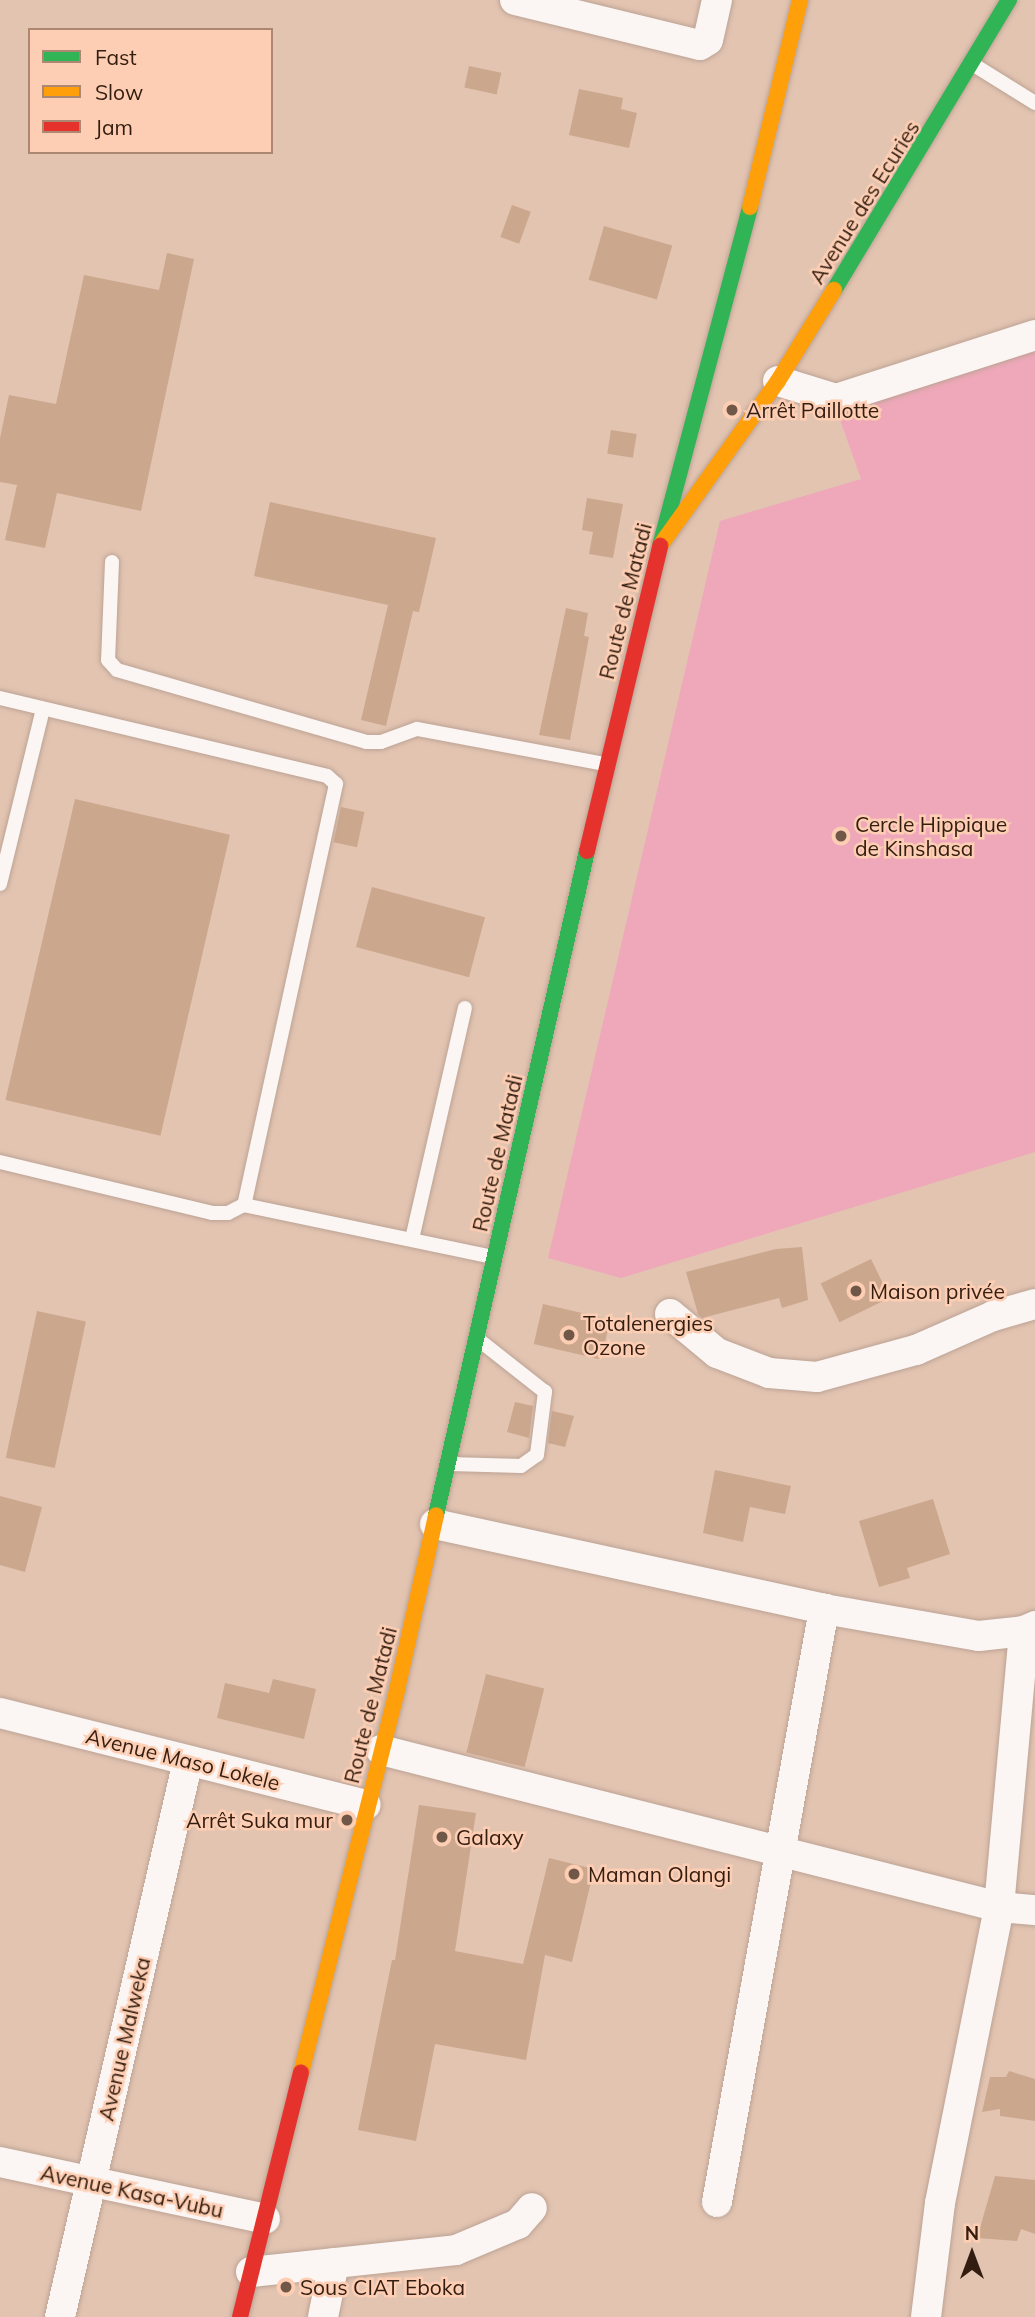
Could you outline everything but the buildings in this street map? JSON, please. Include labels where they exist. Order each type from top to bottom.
[{"type":"main road","name":"Route de Matadi","points":[[240,2317],[435,1524],[606,765],[660,547],[706,400],[800,0]]},
{"type":"main road","name":"Avenue des Ecuries","points":[[660,547],[742,419],[778,381],[973,64],[1009,0]]},
{"type":"street","points":[[515,0],[700,45],[708,40],[718,0]]},
{"type":"street","points":[[778,381],[836,399],[1035,335]]},
{"type":"street","points":[[670,1314],[717,1353],[769,1373],[817,1377],[916,1350],[993,1316],[1035,1304]]},
{"type":"street","points":[[435,1524],[824,1609],[979,1636],[1029,1629],[999,1907],[940,2203],[926,2317]]},
{"type":"street","points":[[717,2202],[824,1609]]},
{"type":"street","name":"Avenue Maso Lokele","points":[[0,1713],[366,1805]]},
{"type":"street","points":[[381,1750],[999,1907],[1035,1910]]},
{"type":"street","name":"Avenue Malweka","points":[[60,2317],[188,1761]]},
{"type":"street","name":"Avenue Kasa-Vubu","points":[[0,2162],[265,2219]]},
{"type":"street","points":[[251,2272],[456,2250],[518,2224],[532,2208]]},
{"type":"street","points":[[323,2317],[334,2263]]},
{"type":"lane","points":[[973,64],[1035,103]]},
{"type":"lane","points":[[112,562],[108,660],[117,670],[366,741],[381,742],[417,729],[606,765]]},
{"type":"lane","points":[[0,698],[327,776],[336,785],[244,1205]]},
{"type":"lane","points":[[0,884],[43,709]]},
{"type":"lane","points":[[412,1239],[465,1008]]},
{"type":"lane","points":[[0,1162],[212,1213],[228,1213],[244,1205],[496,1257]]},
{"type":"lane","points":[[448,1464],[522,1466],[537,1455],[545,1392],[478,1339]]},
{"type":"shaded area","name":"Cercle Hippique de Kinshasa","points":[[1035,350],[1035,1152],[621,1278],[548,1258],[720,521],[861,479],[838,414]]},
{"type":"traffic: fast","points":[[834,290],[1009,0]]},
{"type":"traffic: fast","points":[[660,546],[750,207]]},
{"type":"traffic: fast","points":[[436,1515],[587,851]]},
{"type":"traffic: slow","points":[[750,207],[800,0]]},
{"type":"traffic: slow","points":[[662,543],[778,381],[834,290]]},
{"type":"traffic: slow","points":[[301,2073],[397,1690],[436,1515]]},
{"type":"traffic: jam","points":[[587,851],[660,546]]},
{"type":"traffic: jam","points":[[240,2317],[301,2073]]},
{"type":"place","name":"Arrêt Paillotte","points":[[732,410]]},
{"type":"place","name":"Cercle Hippique de Kinshasa","points":[[841,836]]},
{"type":"place","name":"Maison privée","points":[[856,1291]]},
{"type":"place","name":"Totalenergies Ozone","points":[[569,1335]]},
{"type":"place","name":"Arrêt Suka mur","points":[[347,1820]]},
{"type":"place","name":"Galaxy","points":[[442,1837]]},
{"type":"place","name":"Maman Olangi","points":[[574,1874]]},
{"type":"place","name":"Sous CIAT Eboka","points":[[286,2287]]}]
